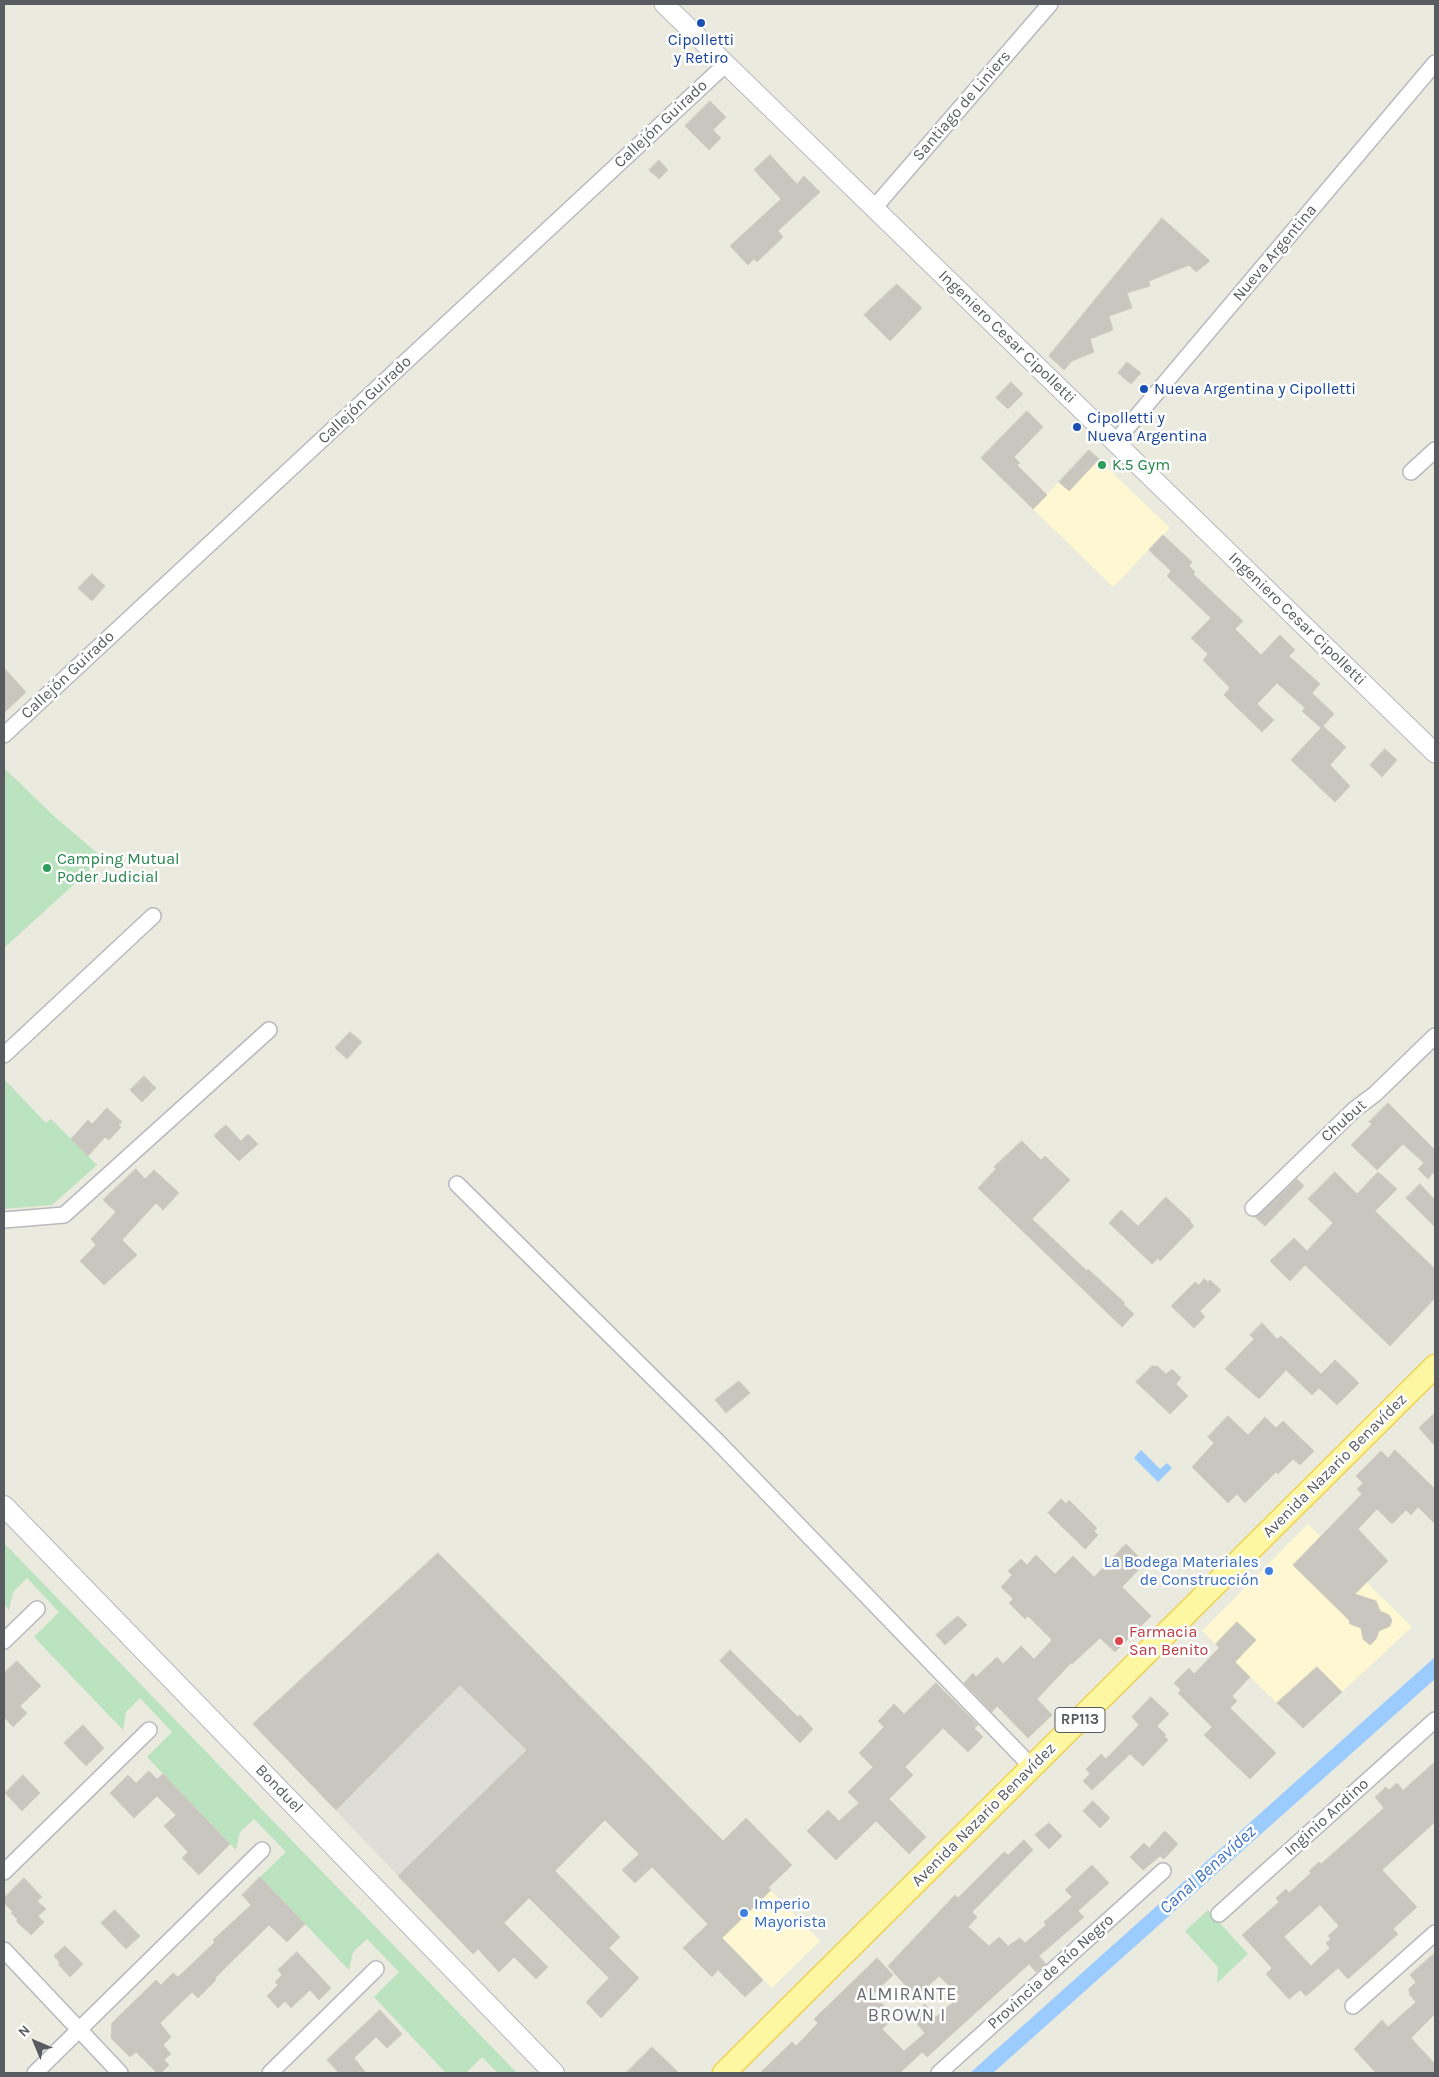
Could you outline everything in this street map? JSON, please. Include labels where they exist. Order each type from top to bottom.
[{"type":"main road","name":"Avenida Nazario Benavídez","points":[[724,2073],[1435,1366]]},
{"type":"main road","name":"Bonduel","points":[[4,1506],[554,2073]]},
{"type":"street","name":"Ingeniero Cesar Cipolletti","points":[[664,4],[1435,753]]},
{"type":"street","name":"Santiago de Liniers","points":[[874,208],[1050,4]]},
{"type":"street","name":"Nueva Argentina","points":[[1115,442],[1435,63]]},
{"type":"street","name":"Callejón Guirado","points":[[4,735],[726,64]]},
{"type":"street","points":[[1411,472],[1435,450]]},
{"type":"street","points":[[4,1055],[152,916]]},
{"type":"street","points":[[4,1220],[64,1215],[269,1030]]},
{"type":"street","name":"Chubut","points":[[1253,1208],[1355,1109],[1376,1094],[1435,1036]]},
{"type":"street","points":[[456,1184],[717,1441],[1032,1767]]},
{"type":"street","points":[[4,1641],[37,1609]]},
{"type":"street","name":"Inginio Andino","points":[[1219,1914],[1435,1720]]},
{"type":"street","points":[[4,1872],[149,1730]]},
{"type":"street","points":[[35,2073],[262,1850]]},
{"type":"street","name":"Provincia de Río Negro","points":[[939,2073],[1163,1872]]},
{"type":"street","points":[[1354,2006],[1435,1933]]},
{"type":"street","points":[[4,1950],[120,2073]]},
{"type":"street","points":[[270,2073],[376,1969]]},
{"type":"shaded area","points":[[1089,450],[1170,528],[1113,587],[1033,509]]},
{"type":"shaded area","points":[[1308,1524],[1412,1627],[1303,1728],[1202,1631]]},
{"type":"shaded area","points":[[438,1553],[654,1770],[473,1954],[253,1724]]},
{"type":"shaded area","points":[[654,1770],[820,1941],[772,1988],[605,1820]]},
{"type":"green space","name":"Camping Mutual Poder Judicial","points":[[4,768],[55,817],[103,858],[4,948]]},
{"type":"green space","points":[[4,1079],[46,1123],[51,1119],[97,1165],[52,1205],[4,1209]]},
{"type":"green space","points":[[4,1543],[517,2073],[498,2073],[482,2057],[466,2073],[446,2073],[374,1997],[399,1972],[367,1939],[353,1952],[349,1970],[260,1877],[286,1852],[254,1819],[240,1832],[236,1850],[147,1757],[172,1732],[140,1698],[126,1712],[123,1730],[34,1637],[59,1612],[27,1578],[13,1592],[9,1610],[4,1604]]},
{"type":"green space","points":[[1208,1910],[1248,1954],[1217,1983],[1218,1967],[1185,1931]]},
{"type":"water","points":[[1141,1450],[1160,1469],[1167,1463],[1172,1468],[1158,1482],[1134,1458]]},
{"type":"water","name":"Canal Benavídez","points":[[1435,1657],[1435,1679],[993,2073],[970,2073]]},
{"type":"building","points":[[710,101],[726,117],[713,130],[721,138],[709,150],[685,126]]},
{"type":"building","points":[[770,155],[797,184],[804,176],[820,192],[778,231],[783,237],[757,262],[754,259],[748,265],[730,246],[781,199],[754,170]]},
{"type":"building","points":[[659,160],[668,170],[659,179],[649,170]]},
{"type":"building","points":[[1162,218],[1210,261],[1196,272],[1189,265],[1149,281],[1150,286],[1127,293],[1132,308],[1109,316],[1113,330],[1090,339],[1094,352],[1072,361],[1064,370],[1049,356]]},
{"type":"building","points":[[897,284],[922,308],[890,341],[864,315]]},
{"type":"building","points":[[1127,362],[1141,373],[1131,384],[1118,373]]},
{"type":"building","points":[[1011,382],[1023,394],[1008,409],[996,398]]},
{"type":"building","points":[[1027,411],[1043,427],[1014,457],[1020,463],[1017,465],[1047,495],[1033,509],[981,458]]},
{"type":"building","points":[[1089,450],[1099,459],[1069,491],[1059,482]]},
{"type":"building","points":[[1163,535],[1192,562],[1189,566],[1195,572],[1193,574],[1243,621],[1235,629],[1261,655],[1280,635],[1295,650],[1289,656],[1320,684],[1312,693],[1334,714],[1323,726],[1346,747],[1330,765],[1350,786],[1335,802],[1291,760],[1321,728],[1302,711],[1305,708],[1277,683],[1257,704],[1274,720],[1262,732],[1224,695],[1230,688],[1203,660],[1208,654],[1191,638],[1211,618],[1167,576],[1171,571],[1149,550]]},
{"type":"building","points":[[92,574],[105,586],[92,601],[78,588]]},
{"type":"building","points":[[4,668],[26,692],[4,713]]},
{"type":"building","points":[[1385,749],[1397,760],[1382,777],[1370,765]]},
{"type":"building","points":[[350,1032],[362,1042],[347,1059],[335,1048]]},
{"type":"building","points":[[144,1076],[156,1088],[142,1102],[130,1090]]},
{"type":"building","points":[[1388,1103],[1435,1150],[1435,1175],[1433,1173],[1428,1179],[1418,1169],[1424,1163],[1403,1144],[1377,1170],[1351,1145],[1372,1124],[1369,1122]]},
{"type":"building","points":[[107,1108],[122,1122],[118,1125],[121,1127],[109,1140],[105,1137],[88,1156],[71,1139],[88,1120],[92,1124]]},
{"type":"building","points":[[226,1125],[241,1141],[248,1134],[258,1144],[239,1161],[214,1136]]},
{"type":"building","points":[[1022,1141],[1041,1160],[1045,1156],[1070,1180],[1032,1219],[1087,1271],[1088,1269],[1125,1303],[1123,1304],[1134,1314],[1122,1327],[978,1188],[996,1169],[994,1167]]},
{"type":"building","points":[[136,1169],[145,1179],[154,1170],[179,1193],[163,1210],[156,1203],[122,1240],[137,1255],[104,1285],[80,1261],[96,1245],[91,1239],[116,1212],[103,1200]]},
{"type":"building","points":[[1335,1172],[1357,1194],[1378,1172],[1397,1189],[1375,1211],[1435,1269],[1435,1298],[1390,1346],[1305,1265],[1290,1281],[1270,1261],[1294,1238],[1307,1251],[1333,1223],[1308,1199]]},
{"type":"building","points":[[1297,1179],[1304,1186],[1265,1226],[1255,1217]]},
{"type":"building","points":[[1420,1184],[1435,1200],[1435,1227],[1406,1198]]},
{"type":"building","points":[[1166,1197],[1194,1226],[1160,1261],[1158,1258],[1152,1264],[1109,1223],[1121,1210],[1138,1226]]},
{"type":"building","points":[[1204,1279],[1208,1282],[1210,1280],[1221,1290],[1200,1311],[1205,1317],[1194,1328],[1171,1306],[1195,1282],[1199,1285]]},
{"type":"building","points":[[1262,1323],[1277,1339],[1281,1336],[1321,1374],[1335,1360],[1359,1383],[1337,1405],[1319,1388],[1312,1395],[1286,1370],[1259,1399],[1225,1369],[1254,1339],[1250,1335]]},
{"type":"building","points":[[1152,1366],[1157,1366],[1166,1374],[1172,1369],[1181,1378],[1176,1384],[1188,1396],[1170,1414],[1136,1382]]},
{"type":"building","points":[[739,1381],[750,1393],[726,1413],[715,1400]]},
{"type":"building","points":[[1435,1413],[1435,1446],[1419,1428]]},
{"type":"building","points":[[1228,1416],[1248,1435],[1265,1417],[1276,1428],[1283,1421],[1314,1451],[1300,1465],[1293,1459],[1278,1474],[1276,1472],[1245,1503],[1237,1494],[1228,1503],[1192,1467],[1214,1443],[1208,1437]]},
{"type":"building","points":[[1395,1450],[1435,1489],[1435,1524],[1418,1507],[1411,1515],[1406,1510],[1392,1524],[1377,1509],[1358,1529],[1388,1561],[1355,1594],[1376,1601],[1380,1611],[1389,1615],[1392,1620],[1390,1626],[1379,1631],[1376,1639],[1370,1645],[1363,1639],[1361,1628],[1350,1624],[1349,1620],[1293,1565],[1362,1494],[1357,1489],[1363,1483],[1356,1476],[1381,1451],[1388,1458]]},
{"type":"building","points":[[1061,1499],[1066,1504],[1069,1500],[1097,1528],[1094,1531],[1098,1535],[1085,1549],[1048,1513]]},
{"type":"building","points":[[1126,1544],[1145,1563],[1122,1587],[1151,1616],[1115,1652],[1100,1638],[1071,1663],[1037,1699],[1052,1715],[1028,1738],[997,1706],[992,1712],[964,1683],[973,1673],[976,1677],[997,1657],[1003,1664],[1021,1646],[1034,1659],[1052,1640],[1028,1616],[1025,1619],[1009,1603],[1013,1599],[1001,1587],[1012,1575],[1008,1571],[1021,1559],[1027,1565],[1036,1555],[1055,1574],[1073,1556],[1094,1577]]},
{"type":"building","points":[[438,1553],[723,1841],[746,1818],[792,1865],[768,1888],[771,1890],[722,1938],[763,1980],[745,1997],[718,1970],[712,1977],[683,1948],[708,1924],[652,1867],[635,1883],[622,1870],[639,1854],[605,1820],[555,1871],[620,1937],[609,1948],[639,1978],[601,2018],[586,2002],[609,1978],[529,1898],[504,1923],[548,1967],[536,1979],[514,1957],[499,1972],[478,1949],[473,1954],[398,1876],[527,1750],[460,1685],[336,1810],[253,1724]]},
{"type":"building","points":[[958,1616],[967,1625],[945,1645],[936,1635]]},
{"type":"building","points":[[1237,1622],[1256,1640],[1235,1662],[1250,1677],[1232,1696],[1237,1701],[1230,1708],[1276,1753],[1250,1779],[1204,1735],[1212,1727],[1178,1693],[1181,1690],[1174,1683],[1189,1668],[1194,1674],[1219,1648],[1216,1644]]},
{"type":"building","points":[[730,1650],[798,1717],[800,1715],[813,1729],[800,1743],[720,1661]]},
{"type":"building","points":[[17,1661],[41,1686],[20,1706],[27,1713],[13,1727],[4,1717],[4,1673]]},
{"type":"building","points":[[1317,1667],[1342,1692],[1303,1728],[1277,1703]]},
{"type":"building","points":[[936,1683],[978,1725],[974,1728],[983,1737],[968,1752],[943,1728],[905,1767],[913,1775],[889,1799],[926,1837],[909,1854],[876,1821],[836,1860],[807,1831],[828,1810],[839,1821],[859,1803],[848,1792],[873,1767],[859,1753],[884,1727],[878,1721],[894,1704],[904,1714]]},
{"type":"building","points":[[1151,1697],[1169,1714],[1157,1726],[1166,1735],[1164,1736],[1168,1740],[1143,1766],[1130,1754],[1092,1790],[1083,1781],[1090,1774],[1086,1769],[1101,1754],[1106,1759],[1139,1725],[1132,1717]]},
{"type":"building","points":[[83,1725],[104,1748],[86,1766],[64,1743]]},
{"type":"building","points":[[1435,1762],[1435,1822],[1382,1870],[1417,1907],[1393,1929],[1398,1934],[1348,1979],[1338,1968],[1306,1996],[1300,1990],[1289,1999],[1266,1974],[1272,1968],[1242,1935],[1279,1902],[1276,1898],[1286,1889],[1289,1893],[1311,1873],[1309,1871],[1319,1862],[1321,1864],[1384,1808],[1375,1797],[1386,1787],[1389,1790],[1397,1783],[1403,1790]],"holes":[[[1320,1905],[1339,1926],[1328,1936],[1331,1939],[1326,1943],[1330,1948],[1311,1966],[1284,1937]]]},
{"type":"building","points":[[149,1771],[157,1779],[163,1774],[230,1844],[199,1875],[182,1858],[188,1852],[164,1826],[176,1815],[157,1796],[134,1818],[110,1793],[128,1775],[136,1783]]},
{"type":"building","points":[[23,1775],[40,1793],[22,1811],[5,1793]]},
{"type":"building","points":[[1093,1801],[1110,1818],[1100,1828],[1083,1811]]},
{"type":"building","points":[[1049,1823],[1062,1836],[1049,1849],[1035,1835]]},
{"type":"building","points":[[1165,1831],[1178,1844],[1164,1859],[1160,1856],[1143,1870],[1130,1857],[1144,1843],[1149,1848]]},
{"type":"building","points":[[1024,1840],[1033,1850],[972,1912],[977,1917],[968,1927],[989,1946],[999,1937],[1008,1946],[1020,1938],[1025,1943],[1046,1925],[1044,1922],[1072,1897],[1065,1890],[1092,1865],[1109,1883],[1078,1911],[1084,1917],[1039,1956],[1046,1964],[1036,1972],[1029,1964],[927,2057],[922,2052],[900,2073],[760,2073],[792,2042],[796,2046],[818,2023],[814,2019],[877,1958],[893,1975],[873,1994],[895,2017],[882,2029],[904,2051],[925,2033],[911,2017],[925,2004],[936,2017],[960,1996],[939,1976],[916,1997],[888,1966],[955,1895],[958,1898],[1004,1852],[1008,1855]]},
{"type":"building","points":[[260,1877],[305,1924],[287,1942],[269,1925],[215,1978],[216,1980],[198,1998],[192,1992],[160,2023],[171,2037],[163,2045],[171,2054],[164,2060],[169,2065],[161,2073],[157,2073],[136,2052],[130,2057],[111,2038],[112,2023],[156,1980],[161,1985],[173,1973],[178,1977],[215,1942],[213,1940],[251,1905],[242,1895]]},
{"type":"building","points":[[24,1878],[42,1897],[37,1901],[46,1909],[38,1916],[44,1922],[31,1935],[16,1921],[18,1920],[11,1913],[13,1912],[4,1903],[4,1898]]},
{"type":"building","points":[[115,1910],[140,1936],[126,1949],[101,1923]]},
{"type":"building","points":[[65,1946],[83,1964],[70,1977],[58,1964],[60,1963],[54,1956]]},
{"type":"building","points":[[297,1952],[331,1988],[319,2000],[310,1990],[291,2008],[285,2001],[278,2008],[267,1996],[278,1985],[275,1982],[282,1975],[278,1970]]},
{"type":"building","points":[[1435,1953],[1435,2014],[1411,2038],[1435,2064],[1435,2073],[1376,2073],[1354,2049],[1382,2020],[1388,2027],[1416,2002],[1408,1990],[1416,1982],[1410,1975]]},
{"type":"building","points":[[380,2010],[402,2034],[387,2048],[376,2037],[354,2058],[366,2073],[339,2073],[327,2060]]},
{"type":"building","points":[[652,2047],[679,2073],[626,2073]]},
{"type":"place","name":"Cipolletti y Retiro","points":[[701,23]]},
{"type":"place","name":"Nueva Argentina y Cipolletti","points":[[1144,389]]},
{"type":"place","name":"Cipolletti y Nueva Argentina","points":[[1077,427]]},
{"type":"place","name":"K.5 Gym","points":[[1102,465]]},
{"type":"place","name":"Camping Mutual Poder Judicial","points":[[47,868]]},
{"type":"place","name":"La Bodega Materiales de Construcción","points":[[1269,1571]]},
{"type":"place","name":"Farmacia San Benito","points":[[1119,1641]]},
{"type":"place","name":"Imperio Mayorista","points":[[744,1913]]},
{"type":"district","name":"ALMIRANTE BROWN I","points":[[907,2005]]}]
